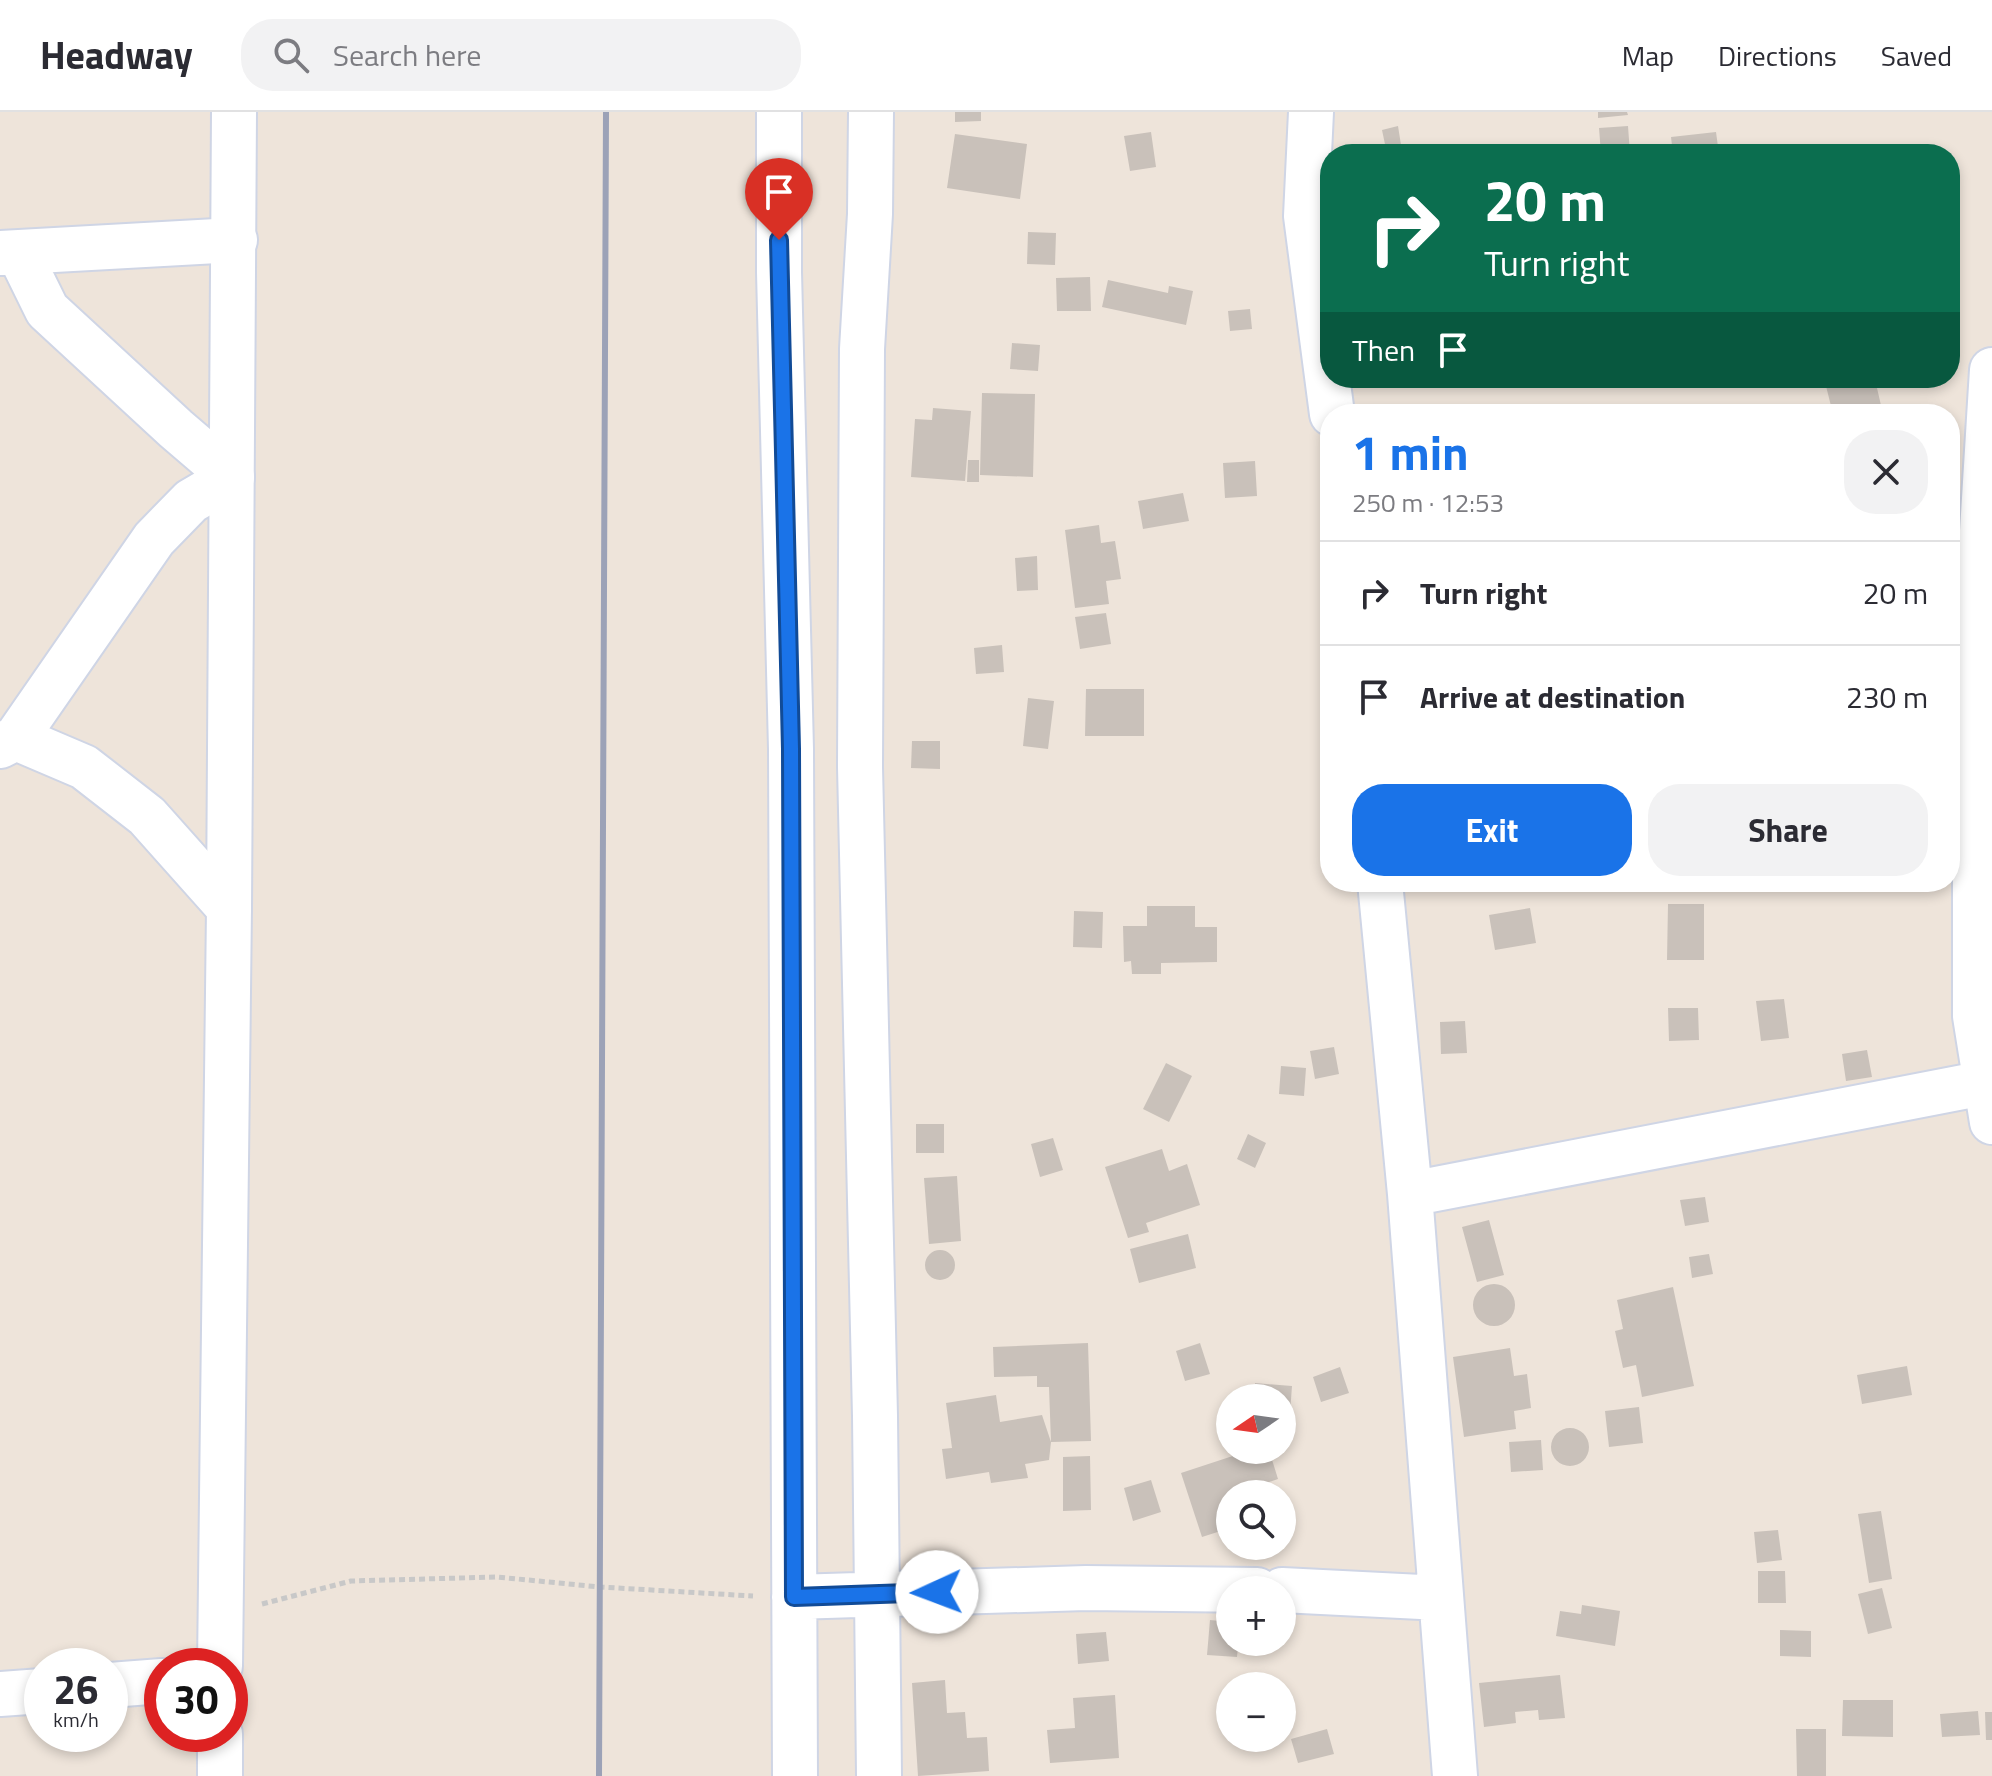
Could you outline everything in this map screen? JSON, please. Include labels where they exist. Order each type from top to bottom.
[{"type":"street","points":[[221,1648],[234,112]]},
{"type":"street","points":[[779,112],[779,272],[791,749],[795,1776]]},
{"type":"street","points":[[871,112],[870,214],[862,349],[860,767],[879,1776]]},
{"type":"street","points":[[1311,112],[1306,216],[1320,323]]},
{"type":"street","points":[[232,477],[47,310],[10,253],[235,240]]},
{"type":"street","points":[[1410,1194],[1988,1103],[1972,643],[1992,370]]},
{"type":"street","points":[[229,908],[147,816],[84,767],[8,742],[154,539],[191,501],[232,477]]},
{"type":"street","points":[[1381,892],[1410,1194],[1455,1776]]},
{"type":"street","points":[[794,1597],[1086,1588],[1216,1590]]},
{"type":"street","points":[[1296,1591],[1441,1598]]},
{"type":"street","points":[[0,1694],[24,1692]]},
{"type":"street","points":[[220,1752],[220,1776]]},
{"type":"path","points":[[223,1614],[351,1581],[497,1577],[600,1587],[794,1597]]},
{"type":"building","points":[[955,112],[981,112],[981,121],[955,122]]},
{"type":"building","points":[[1598,112],[1627,112],[1628,115],[1598,118]]},
{"type":"building","points":[[1398,126],[1401,144],[1385,144],[1382,130]]},
{"type":"building","points":[[1628,126],[1629,144],[1600,144],[1599,128]]},
{"type":"building","points":[[1151,132],[1156,167],[1130,171],[1124,136]]},
{"type":"building","points":[[1716,132],[1718,144],[1672,144],[1671,137]]},
{"type":"building","points":[[955,134],[1027,144],[1020,199],[947,188]]},
{"type":"building","points":[[1028,232],[1056,233],[1055,265],[1027,264]]},
{"type":"building","points":[[1090,277],[1091,311],[1057,311],[1056,278]]},
{"type":"building","points":[[1108,280],[1168,293],[1169,286],[1193,291],[1186,325],[1102,307]]},
{"type":"building","points":[[1250,309],[1252,329],[1230,331],[1228,311]]},
{"type":"building","points":[[1012,343],[1040,345],[1038,371],[1010,369]]},
{"type":"building","points":[[1826,388],[1877,388],[1881,404],[1830,404]]},
{"type":"building","points":[[982,393],[1035,394],[1033,477],[980,475]]},
{"type":"building","points":[[933,408],[971,411],[965,481],[911,477],[915,419],[932,420]]},
{"type":"building","points":[[968,460],[979,460],[979,482],[967,482]]},
{"type":"building","points":[[1255,461],[1257,496],[1225,498],[1223,463]]},
{"type":"building","points":[[1183,493],[1189,521],[1143,529],[1138,501]]},
{"type":"building","points":[[1099,525],[1101,543],[1115,541],[1121,579],[1106,581],[1109,604],[1075,608],[1065,530]]},
{"type":"building","points":[[1037,556],[1038,590],[1017,591],[1015,558]]},
{"type":"building","points":[[1106,613],[1111,644],[1080,649],[1075,617]]},
{"type":"building","points":[[1002,645],[1004,672],[976,674],[974,648]]},
{"type":"building","points":[[1086,689],[1144,689],[1144,736],[1085,736]]},
{"type":"building","points":[[1028,698],[1054,701],[1048,749],[1023,746]]},
{"type":"building","points":[[912,741],[940,741],[940,769],[911,768]]},
{"type":"building","points":[[1668,904],[1704,904],[1704,960],[1667,960]]},
{"type":"building","points":[[1147,906],[1195,906],[1195,927],[1217,927],[1217,962],[1161,963],[1161,974],[1132,974],[1131,961],[1124,962],[1123,926],[1147,926]]},
{"type":"building","points":[[1530,908],[1536,943],[1495,950],[1489,915]]},
{"type":"building","points":[[1074,911],[1103,912],[1102,948],[1073,947]]},
{"type":"building","points":[[1784,999],[1789,1038],[1761,1041],[1756,1001]]},
{"type":"building","points":[[1668,1008],[1698,1008],[1699,1040],[1669,1041]]},
{"type":"building","points":[[1465,1021],[1467,1053],[1441,1054],[1440,1022]]},
{"type":"building","points":[[1334,1047],[1339,1074],[1315,1079],[1310,1051]]},
{"type":"building","points":[[1867,1050],[1872,1077],[1846,1081],[1842,1054]]},
{"type":"building","points":[[1166,1063],[1192,1076],[1169,1122],[1143,1109]]},
{"type":"building","points":[[1281,1066],[1306,1068],[1304,1096],[1279,1094]]},
{"type":"building","points":[[916,1124],[944,1124],[944,1153],[916,1153]]},
{"type":"building","points":[[1248,1134],[1266,1143],[1255,1168],[1237,1159]]},
{"type":"building","points":[[1053,1138],[1063,1170],[1040,1177],[1031,1144]]},
{"type":"building","points":[[1162,1149],[1169,1171],[1187,1164],[1200,1205],[1146,1223],[1149,1232],[1128,1238],[1105,1167]]},
{"type":"building","points":[[957,1176],[961,1241],[929,1244],[924,1178]]},
{"type":"building","points":[[1705,1197],[1709,1222],[1685,1226],[1680,1200]]},
{"type":"building","points":[[1489,1220],[1504,1275],[1477,1282],[1462,1227]]},
{"type":"building","points":[[1188,1234],[1196,1268],[1139,1283],[1130,1249]]},
{"type":"building","points":[[940,1250],[951,1254],[955,1265],[951,1276],[940,1280],[929,1276],[925,1265],[929,1254]]},
{"type":"building","points":[[1709,1254],[1713,1274],[1692,1278],[1689,1257]]},
{"type":"building","points":[[1494,1284],[1509,1290],[1515,1305],[1509,1320],[1494,1326],[1479,1320],[1473,1305],[1479,1290]]},
{"type":"building","points":[[1673,1287],[1694,1386],[1642,1397],[1636,1365],[1623,1368],[1615,1331],[1623,1329],[1617,1300]]},
{"type":"building","points":[[1088,1343],[1091,1441],[1051,1442],[1049,1387],[1037,1387],[1037,1376],[994,1377],[993,1347]]},
{"type":"building","points":[[1200,1343],[1210,1374],[1185,1381],[1176,1351]]},
{"type":"building","points":[[1510,1348],[1514,1376],[1527,1374],[1531,1408],[1514,1411],[1516,1429],[1464,1437],[1453,1357]]},
{"type":"building","points":[[1907,1366],[1912,1395],[1862,1404],[1857,1375]]},
{"type":"building","points":[[1340,1367],[1349,1393],[1321,1402],[1313,1377]]},
{"type":"building","points":[[996,1395],[1000,1422],[1042,1415],[1051,1442],[1049,1460],[1025,1464],[1028,1478],[991,1483],[989,1472],[946,1479],[942,1449],[952,1448],[946,1403]]},
{"type":"building","points":[[1639,1407],[1643,1443],[1609,1447],[1605,1411]]},
{"type":"building","points":[[1570,1428],[1584,1433],[1589,1447],[1584,1461],[1570,1466],[1556,1461],[1551,1447],[1556,1433]]},
{"type":"building","points":[[1541,1440],[1543,1470],[1511,1472],[1509,1442]]},
{"type":"building","points":[[1090,1456],[1091,1510],[1063,1511],[1063,1457]]},
{"type":"building","points":[[1216,1462],[1216,1464],[1273,1464],[1278,1479],[1216,1480],[1216,1532],[1202,1537],[1181,1473]]},
{"type":"building","points":[[1151,1480],[1161,1512],[1133,1521],[1124,1488]]},
{"type":"building","points":[[1881,1511],[1892,1579],[1869,1583],[1858,1514]]},
{"type":"building","points":[[1778,1530],[1782,1560],[1757,1563],[1754,1532]]},
{"type":"building","points":[[1758,1571],[1785,1571],[1786,1603],[1758,1603]]},
{"type":"building","points":[[1882,1588],[1892,1628],[1868,1634],[1858,1594]]},
{"type":"building","points":[[1582,1605],[1620,1611],[1615,1646],[1556,1636],[1560,1611],[1581,1614]]},
{"type":"building","points":[[1210,1620],[1216,1621],[1216,1656],[1207,1655]]},
{"type":"building","points":[[1780,1630],[1811,1631],[1811,1657],[1780,1656]]},
{"type":"building","points":[[1106,1632],[1109,1661],[1078,1664],[1076,1634]]},
{"type":"building","points":[[1560,1675],[1565,1718],[1539,1720],[1538,1710],[1515,1712],[1516,1723],[1484,1727],[1479,1683]]},
{"type":"building","points":[[945,1680],[947,1713],[965,1712],[967,1738],[987,1737],[989,1771],[918,1776],[912,1683]]},
{"type":"building","points":[[1115,1695],[1119,1758],[1050,1763],[1047,1730],[1075,1728],[1073,1698]]},
{"type":"building","points":[[1843,1700],[1893,1700],[1893,1737],[1842,1736]]},
{"type":"building","points":[[1978,1711],[1980,1735],[1942,1737],[1940,1714]]},
{"type":"building","points":[[1985,1712],[1992,1712],[1992,1740],[1986,1740]]},
{"type":"building","points":[[1327,1729],[1334,1754],[1298,1763],[1296,1738]]},
{"type":"building","points":[[1796,1729],[1826,1729],[1826,1776],[1797,1776]]},
{"type":"railway","points":[[599,1776],[606,112]]},
{"type":"route","points":[[779,240],[791,749],[794,1597],[937,1592]]}]
